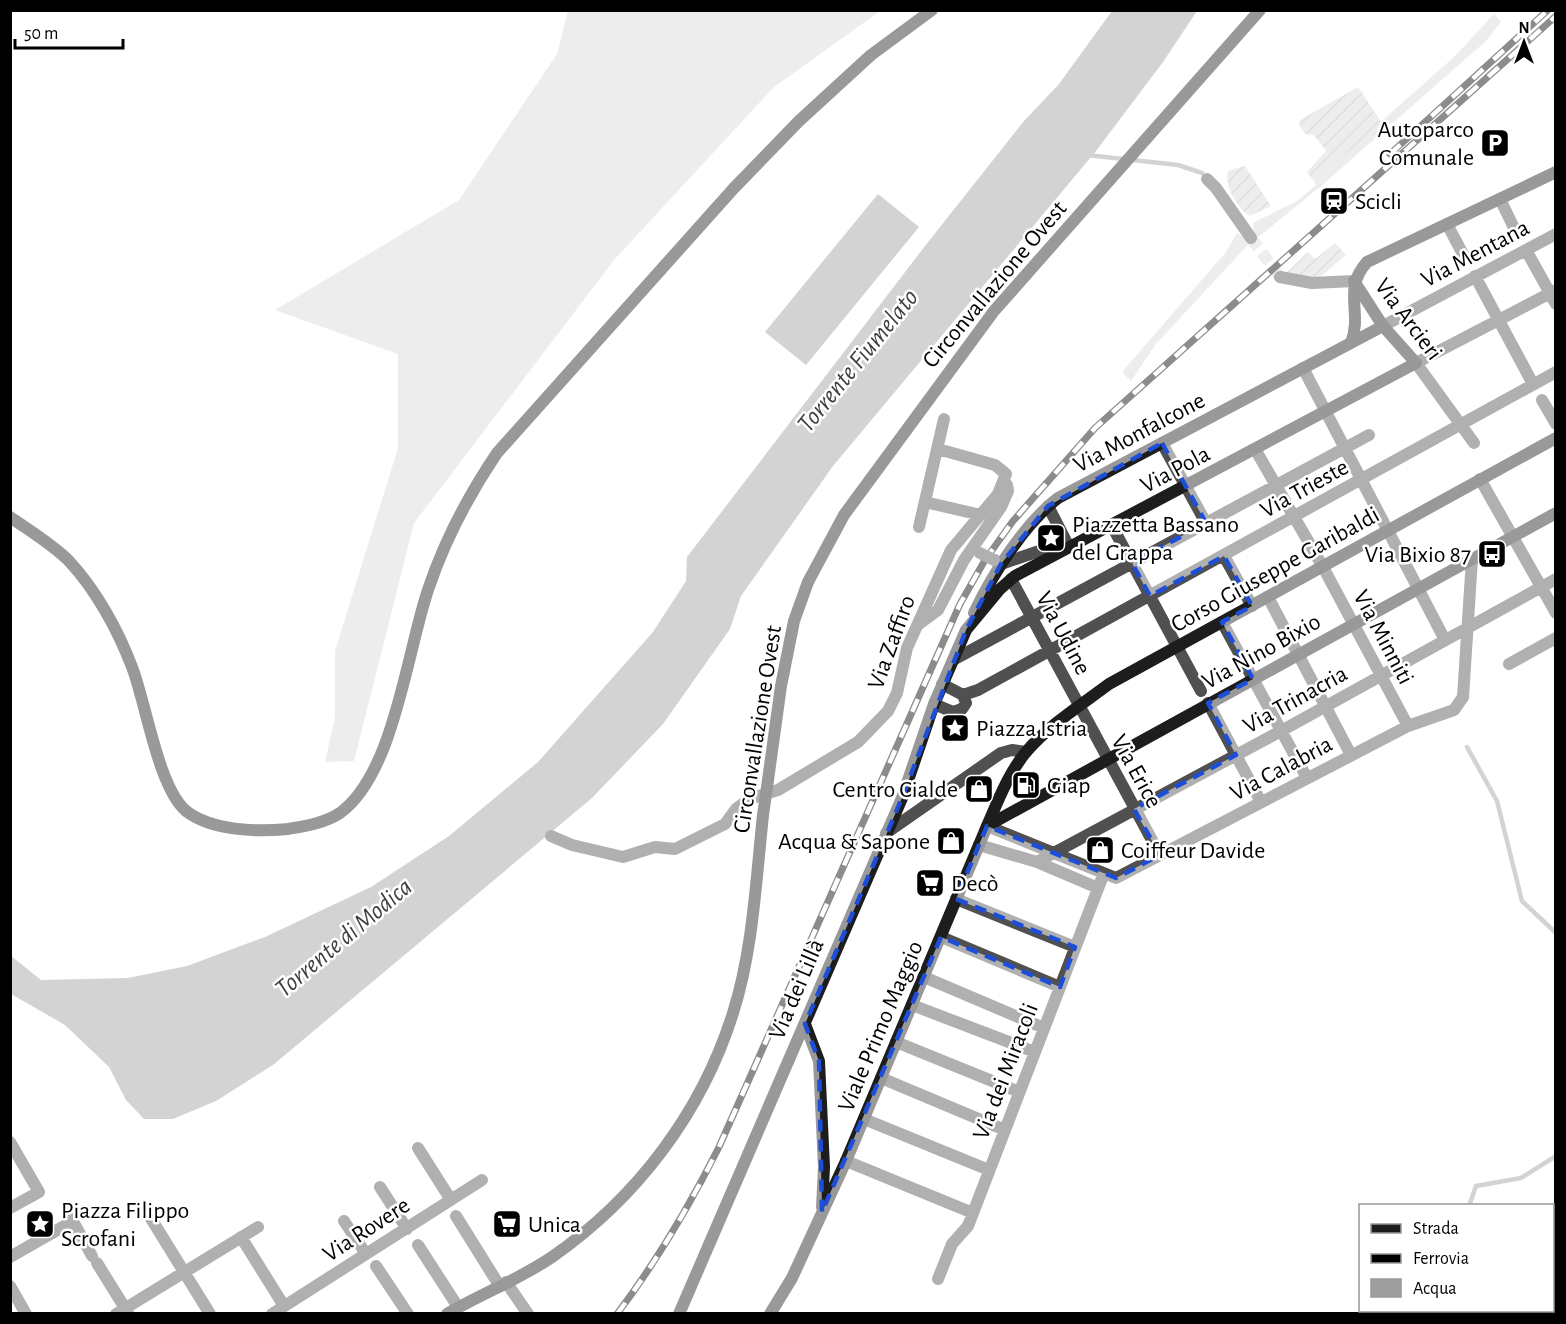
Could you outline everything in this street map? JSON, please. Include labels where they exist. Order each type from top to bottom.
[{"type":"main road","points":[[10,517],[68,560],[119,636],[132,668],[167,783],[185,810],[212,823],[250,830],[308,826],[339,813],[362,788],[374,769],[387,739],[435,570],[480,478],[497,453],[734,188],[799,121],[871,55],[932,10]]},
{"type":"main road","name":"Circonvallazione Ovest","points":[[453,1310],[550,1258],[588,1229],[645,1173],[681,1125],[705,1082],[730,1022],[738,990],[747,948],[781,686],[794,621],[808,582],[844,515],[993,311],[1260,10]]},
{"type":"main road","points":[[1351,343],[1356,318],[1354,282],[1357,273],[1367,262],[1554,176]]},
{"type":"main road","name":"Via Arcieri","points":[[1354,282],[1383,326],[1416,363]]},
{"type":"main road","name":"Via Monfalcone","points":[[966,630],[998,562],[1048,506],[1383,326]]},
{"type":"main road","name":"Via Pola","points":[[934,704],[966,630],[1011,579],[1067,544],[1112,526],[1416,363]]},
{"type":"main road","name":"Corso Giuseppe Garibaldi","points":[[1026,752],[1044,733],[1109,684],[1556,438]]},
{"type":"main road","name":"Via Nino Bixio","points":[[987,826],[1556,513]]},
{"type":"main road","name":"Via dei Lillà","points":[[679,1314],[902,798],[934,704]]},
{"type":"main road","name":"Viale Primo Maggio","points":[[770,1314],[792,1278],[846,1161],[1005,785],[1026,752]]},
{"type":"main road","points":[[805,1024],[819,1060],[824,1167],[822,1212]]},
{"type":"street","points":[[1207,179],[1216,188],[1238,223],[1251,238]]},
{"type":"street","points":[[1500,199],[1516,232]]},
{"type":"street","points":[[1448,224],[1466,258]]},
{"type":"street","name":"Via Mentana","points":[[1383,326],[1556,234]]},
{"type":"street","points":[[1416,363],[1498,320],[1554,296],[1526,250]]},
{"type":"street","points":[[1475,276],[1533,384]]},
{"type":"street","name":"Via Arcieri","points":[[1280,277],[1312,283],[1354,282]]},
{"type":"street","name":"Via Arcieri","points":[[1416,363],[1474,442]]},
{"type":"street","points":[[1303,368],[1445,640]]},
{"type":"street","name":"Via Trieste","points":[[963,695],[978,690],[1050,652],[1556,372]]},
{"type":"street","points":[[1542,400],[1556,424]]},
{"type":"street","points":[[919,527],[944,419]]},
{"type":"street","points":[[953,660],[1369,435]]},
{"type":"street","points":[[1162,443],[1206,523]]},
{"type":"street","points":[[918,624],[938,610],[1001,507],[1008,491],[1006,474],[995,465],[938,449]]},
{"type":"street","name":"Via Minniti","points":[[1255,449],[1323,567],[1408,726]]},
{"type":"street","name":"Via Zaffiro","points":[[551,836],[572,845],[623,857],[655,847],[675,849],[725,824],[736,809],[749,799],[778,790],[858,742],[877,725],[897,693],[908,648],[951,550],[998,494],[1006,474]]},
{"type":"street","points":[[1480,479],[1556,613]]},
{"type":"street","points":[[925,502],[981,515]]},
{"type":"street","points":[[975,550],[998,562],[1050,545],[1067,544],[1048,506]]},
{"type":"street","points":[[1112,526],[1201,691]]},
{"type":"street","points":[[1224,556],[1252,606]]},
{"type":"street","points":[[1467,627],[1472,559]]},
{"type":"street","name":"Via Udine","points":[[1011,579],[1079,707]]},
{"type":"street","name":"Via Trinacria","points":[[1037,862],[1556,579]]},
{"type":"street","points":[[1268,597],[1300,654],[1351,755]]},
{"type":"street","points":[[1222,622],[1307,778]]},
{"type":"street","name":"Via Calabria","points":[[1104,873],[1116,878],[1408,726],[1454,710],[1463,697],[1467,627]]},
{"type":"street","points":[[1509,664],[1556,638]]},
{"type":"street","points":[[934,704],[953,712],[962,709],[966,703],[963,695],[942,684]]},
{"type":"street","points":[[1208,703],[1262,802]]},
{"type":"street","name":"Via Erice","points":[[1079,707],[1160,855]]},
{"type":"street","points":[[886,833],[1001,753],[1012,750],[1026,752]]},
{"type":"street","points":[[987,826],[1104,873]]},
{"type":"street","points":[[979,845],[1037,862],[1098,888]]},
{"type":"street","name":"Via dei Miracoli","points":[[938,1279],[952,1244],[968,1226],[1104,873]]},
{"type":"street","points":[[956,899],[1075,947]]},
{"type":"street","points":[[940,937],[1060,987]]},
{"type":"street","points":[[924,977],[1044,1028]]},
{"type":"street","points":[[912,1005],[1035,1052]]},
{"type":"street","points":[[896,1042],[1019,1092]]},
{"type":"street","points":[[881,1078],[1005,1130]]},
{"type":"street","points":[[864,1119],[989,1170]]},
{"type":"street","points":[[10,1142],[39,1192],[10,1208]]},
{"type":"street","points":[[418,1148],[451,1200]]},
{"type":"street","points":[[846,1161],[973,1213]]},
{"type":"street","name":"Via Rovere","points":[[272,1314],[482,1180]]},
{"type":"street","points":[[380,1187],[407,1228]]},
{"type":"street","points":[[147,1212],[186,1272],[204,1312]]},
{"type":"street","points":[[10,1257],[70,1216],[123,1312],[258,1227]]},
{"type":"street","points":[[456,1216],[502,1283],[528,1314]]},
{"type":"street","points":[[344,1221],[366,1254]]},
{"type":"street","points":[[241,1237],[284,1306]]},
{"type":"street","points":[[418,1245],[453,1310]]},
{"type":"street","points":[[376,1266],[408,1314]]},
{"type":"street","points":[[10,1286],[26,1314]]},
{"type":"highlighted area","points":[[1162,443],[1206,523],[1132,563],[1150,596],[1224,556],[1252,606],[1222,622],[1253,679],[1208,703],[1236,755],[1134,809],[1160,855],[1116,878],[987,826],[956,899],[1075,947],[1060,987],[941,937],[822,1212],[819,1061],[805,1024],[902,798],[966,630],[1001,564],[1048,506]]},
{"type":"shaded area","points":[[568,11],[880,11],[774,87],[614,260],[414,523],[354,761],[325,762],[335,717],[335,651],[398,448],[398,354],[275,310],[459,200],[557,54]]},
{"type":"shaded area","points":[[1494,14],[1501,22],[1486,41],[1320,187],[1246,247],[1156,344],[1131,381],[1122,372],[1226,252],[1237,233],[1248,240],[1254,235],[1253,223],[1297,201],[1316,185],[1314,181],[1454,57]]},
{"type":"shaded area","points":[[1358,87],[1382,123],[1314,181],[1307,172],[1326,151],[1314,135],[1305,134],[1299,124],[1300,120]]},
{"type":"shaded area","points":[[1245,166],[1271,206],[1250,216],[1245,213],[1233,196],[1227,177],[1228,171]]},
{"type":"shaded area","points":[[1335,243],[1346,255],[1319,278],[1284,275],[1308,252],[1315,259]]},
{"type":"water","points":[[1112,11],[1197,11],[1163,62],[1096,151],[833,466],[741,596],[730,629],[663,724],[592,798],[273,1065],[216,1101],[173,1119],[144,1119],[126,1100],[109,1067],[65,1025],[11,994],[10,955],[41,980],[128,978],[187,966],[265,937],[371,887],[449,836],[538,762],[653,632],[686,581],[687,557],[925,246],[1024,121],[1059,84]]},
{"type":"water","points":[[878,194],[919,227],[806,365],[765,332]]},
{"type":"waterway","points":[[1087,155],[1178,165],[1202,173]]},
{"type":"waterway","points":[[1467,747],[1497,801],[1522,901],[1556,933]]},
{"type":"waterway","points":[[1470,1204],[1476,1186],[1521,1178],[1556,1156]]},
{"type":"tunnel","points":[[1251,238],[1280,277]]},
{"type":"railway","points":[[1390,154],[1548,10]]},
{"type":"railway","points":[[617,1314],[646,1274],[672,1232],[719,1147],[960,604],[985,560],[1013,521],[1095,428],[1556,16]]},
{"type":"place","name":"Autoparco Comunale","points":[[1495,143]]},
{"type":"place","name":"Scicli","points":[[1334,201]]},
{"type":"place","name":"Piazzetta Bassano del Grappa","points":[[1051,538]]},
{"type":"place","name":"Via Bixio 87","points":[[1492,554]]},
{"type":"place","name":"Piazza Istria","points":[[955,728]]},
{"type":"place","name":"Giap","points":[[1026,785]]},
{"type":"place","name":"Centro Cialde","points":[[979,789]]},
{"type":"place","name":"Acqua & Sapone","points":[[951,841]]},
{"type":"place","name":"Coiffeur Davide","points":[[1100,850]]},
{"type":"place","name":"Decò","points":[[930,883]]},
{"type":"place","name":"Piazza Filippo Scrofani","points":[[40,1224]]},
{"type":"place","name":"Unica","points":[[507,1224]]},
{"type":"water label","name":"Torrente Fiumelato","points":[[857,360]]},
{"type":"water label","name":"Torrente di Modica","points":[[343,937]]}]
